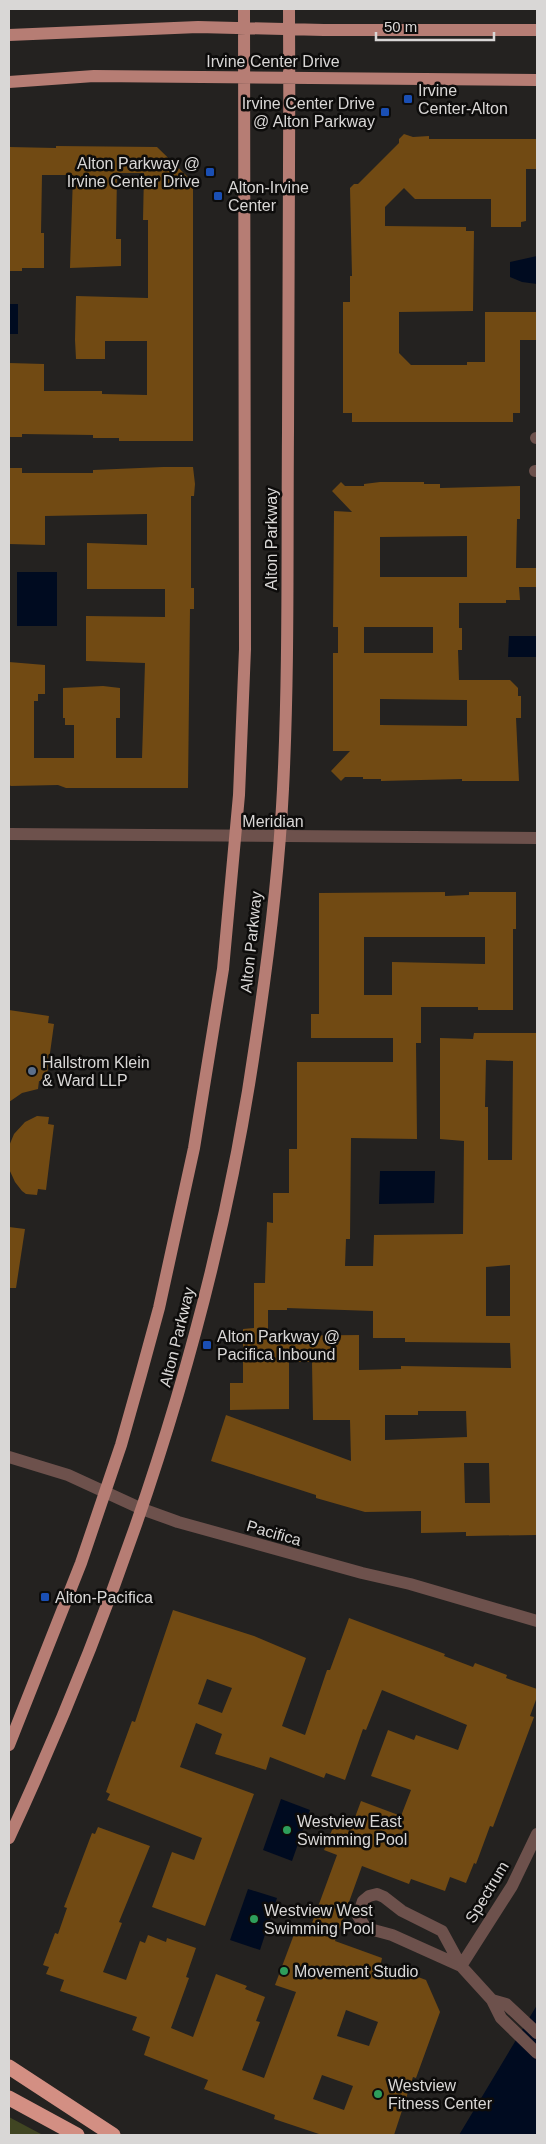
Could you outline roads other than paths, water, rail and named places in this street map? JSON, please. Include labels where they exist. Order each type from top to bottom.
[{"type":"highway","points":[[9,2068],[113,2135]]},
{"type":"highway","points":[[9,2098],[77,2135]]},
{"type":"main road","name":"Alton Parkway","points":[[9,1745],[70,1593],[120,1445],[150,1341],[194,1148],[223,969],[236,837],[245,649],[243,461],[246,437],[244,9]]},
{"type":"main road","name":"Alton Parkway","points":[[9,1838],[76,1684],[160,1458],[186,1370],[229,1187],[257,1035],[278,837],[286,690],[289,9]]},
{"type":"main road","name":"Irvine Center Drive","points":[[9,35],[121,29],[537,30]]},
{"type":"main road","name":"Irvine Center Drive","points":[[9,82],[94,76],[537,80]]},
{"type":"street","name":"Meridian","points":[[9,834],[537,838]]},
{"type":"street","name":"Pacifica","points":[[9,1457],[68,1475],[142,1509],[178,1522],[362,1573],[410,1584],[537,1621]]},
{"type":"street","name":"Spectrum","points":[[461,1966],[512,1886],[537,1834]]},
{"type":"street","points":[[461,1966],[392,1934],[366,1928],[358,1916],[363,1902],[369,1896],[377,1894],[402,1911],[442,1931],[461,1966],[492,2000],[501,2018],[537,2053]]},
{"type":"street","points":[[492,2000],[506,2004],[537,2033]]},
{"type":"water","points":[[537,256],[537,284],[522,282],[510,277],[510,262]]},
{"type":"water","points":[[9,304],[18,304],[18,334],[9,334]]},
{"type":"water","points":[[17,572],[57,572],[57,626],[17,626]]},
{"type":"water","points":[[509,636],[537,636],[537,657],[508,657]]},
{"type":"water","points":[[380,1171],[435,1171],[434,1203],[379,1204]]},
{"type":"water","name":"Westview East Swimming Pool","points":[[281,1799],[310,1810],[292,1861],[263,1850]]},
{"type":"water","name":"Westview West Swimming Pool","points":[[248,1889],[277,1898],[260,1950],[230,1940]]},
{"type":"water","points":[[537,2005],[537,2135],[459,2135]]},
{"type":"place","name":"Irvine Center-Alton","points":[[408,99]]},
{"type":"place","name":"Irvine Center Drive @ Alton Parkway","points":[[385,112]]},
{"type":"place","name":"Alton Parkway @ Irvine Center Drive","points":[[210,172]]},
{"type":"place","name":"Alton-Irvine Center","points":[[218,196]]},
{"type":"place","name":"Hallstrom Klein & Ward LLP","points":[[32,1071]]},
{"type":"place","name":"Alton Parkway @ Pacifica Inbound","points":[[207,1345]]},
{"type":"place","name":"Alton-Pacifica","points":[[45,1597]]},
{"type":"place","name":"Westview East Swimming Pool","points":[[287,1830]]},
{"type":"place","name":"Westview West Swimming Pool","points":[[254,1919]]},
{"type":"place","name":"Movement Studio","points":[[284,1971]]},
{"type":"place","name":"Westview Fitness Center","points":[[378,2094]]}]
